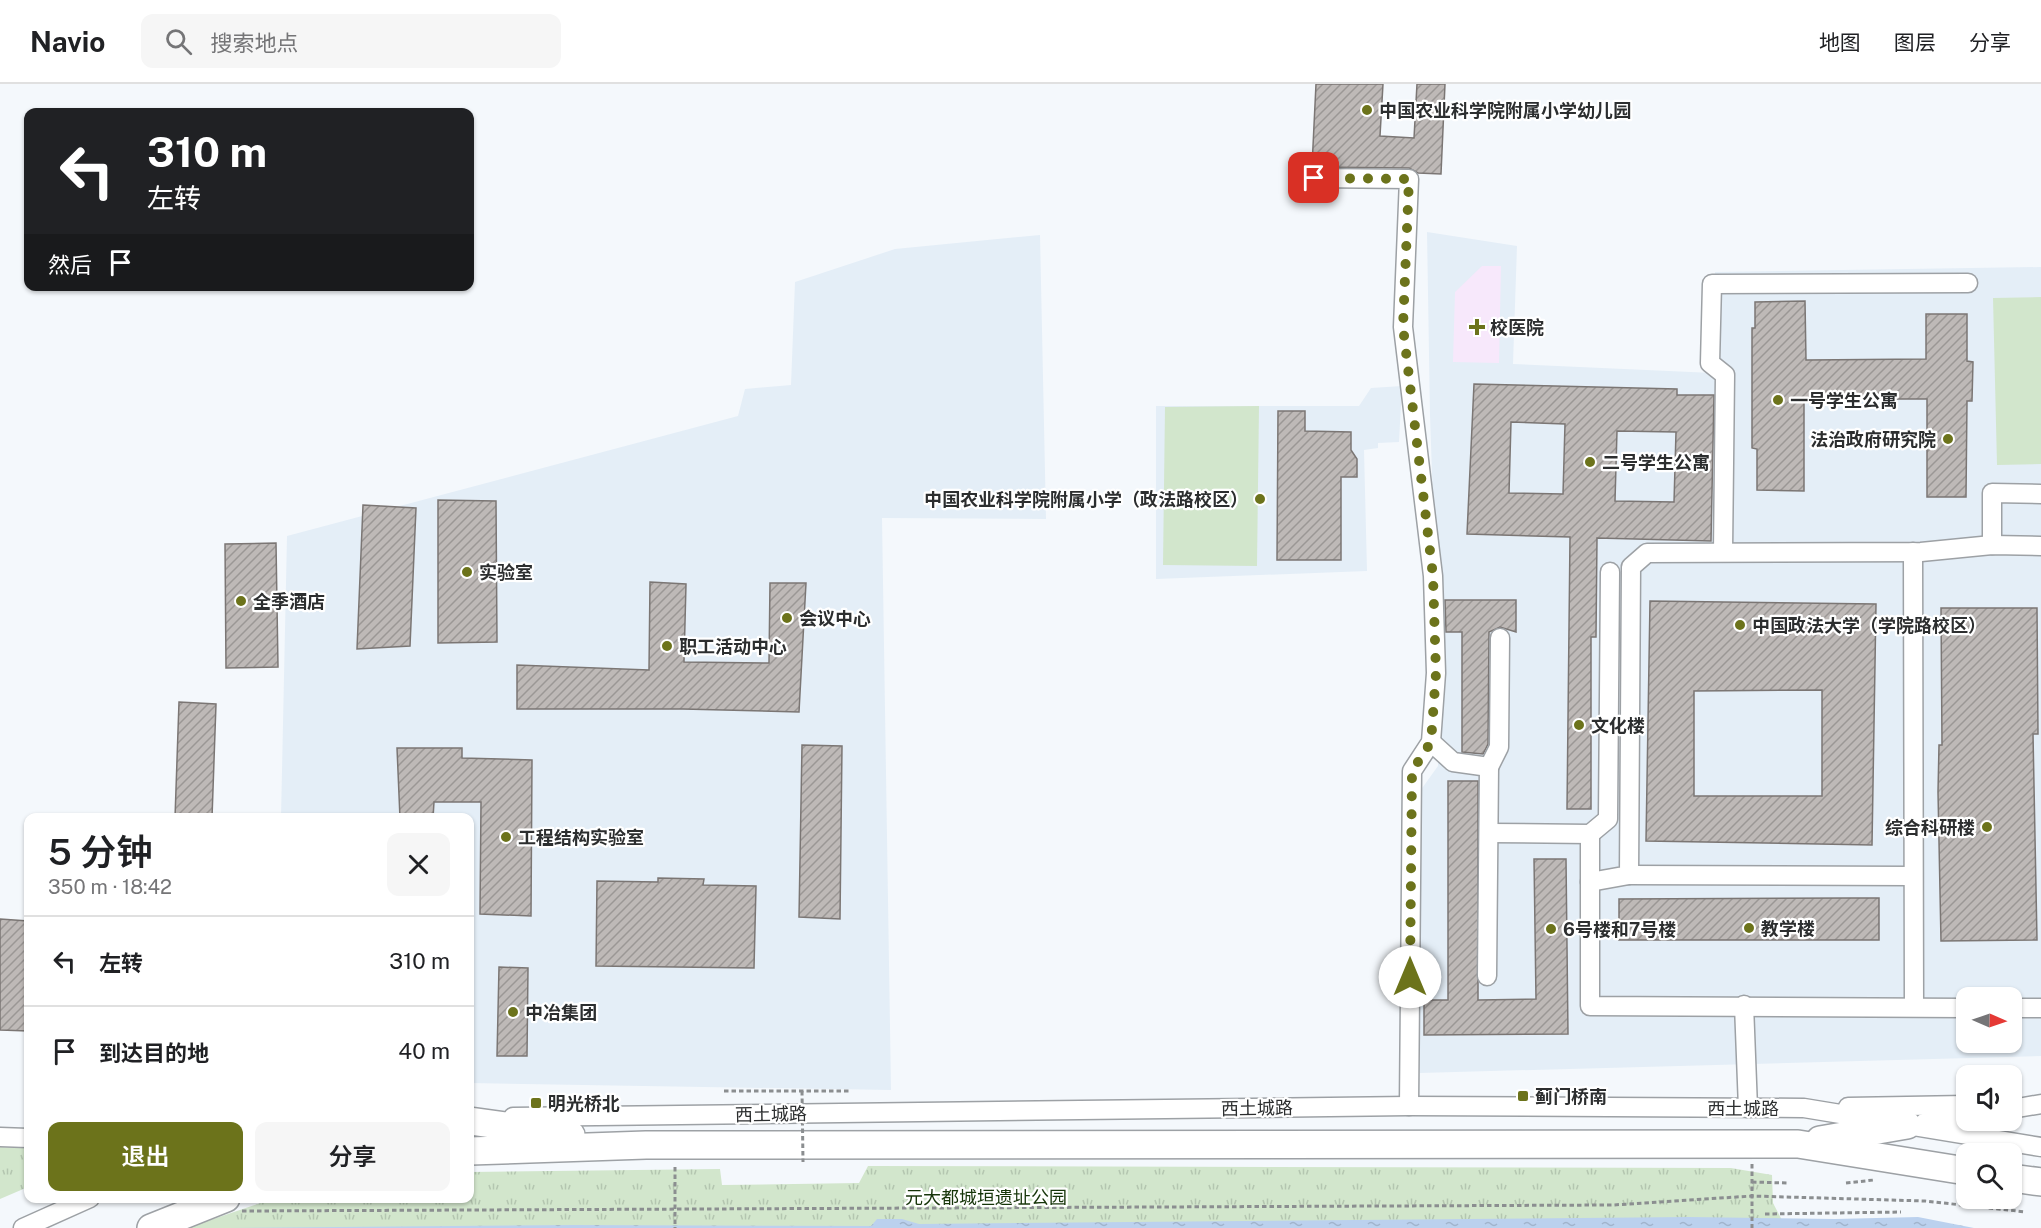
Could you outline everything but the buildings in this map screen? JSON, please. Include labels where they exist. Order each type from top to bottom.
[{"type":"highway","points":[[474,1120],[646,1145]]},
{"type":"highway","points":[[1798,1144],[1907,1125]]},
{"type":"highway","points":[[474,1151],[646,1145],[1798,1144],[1956,1169]]},
{"type":"highway","points":[[2022,1179],[2041,1182]]},
{"type":"highway","points":[[151,1228],[229,1205]]},
{"type":"street","points":[[1314,178],[1409,179],[1403,327],[1433,576],[1436,673],[1431,742],[1412,771],[1409,1106]]},
{"type":"street","points":[[1723,551],[1725,375],[1710,363],[1712,284],[1968,283]]},
{"type":"street","points":[[1992,545],[1992,493],[2041,494]]},
{"type":"street","points":[[1629,874],[1631,567],[1647,553],[1913,552],[1992,545],[2041,546]]},
{"type":"street","points":[[1913,552],[1914,1007]]},
{"type":"street","points":[[1488,833],[1590,834],[1608,819],[1610,572]]},
{"type":"street","points":[[1487,976],[1489,766],[1499,747],[1500,638]]},
{"type":"street","points":[[1431,742],[1453,762],[1489,766]]},
{"type":"street","points":[[1590,834],[1590,1006],[1956,1008]]},
{"type":"street","points":[[1590,882],[1629,874],[1912,876]]},
{"type":"street","points":[[1744,1005],[1748,1108]]},
{"type":"street","points":[[2022,1008],[2041,1008]]},
{"type":"street","points":[[2022,1104],[2041,1104]]},
{"type":"street","points":[[2022,1107],[2041,1104]]},
{"type":"street","points":[[1804,1108],[1956,1105]]},
{"type":"street","name":"西土城路","points":[[474,1119],[1409,1106],[1804,1108],[2041,1147]]},
{"type":"street","points":[[1907,1125],[1956,1118]]},
{"type":"street","points":[[0,1137],[24,1138]]},
{"type":"street","points":[[23,1228],[79,1203]]},
{"type":"path","points":[[724,1091],[849,1090]]},
{"type":"path","points":[[802,1091],[803,1162]]},
{"type":"path","points":[[1752,1159],[1752,1228]]},
{"type":"path","points":[[675,1162],[675,1226]]},
{"type":"path","points":[[1846,1183],[1880,1179]]},
{"type":"path","points":[[1752,1182],[1786,1183]]},
{"type":"path","points":[[229,1205],[675,1209],[1613,1205],[1752,1198],[1925,1201],[2026,1212]]},
{"type":"path","points":[[1765,1214],[1901,1212]]},
{"type":"shaded area","name":"中国政法大学（学院路校区）","points":[[1427,232],[1517,246],[1513,364],[1713,373],[1715,272],[2041,267],[2041,1056],[1420,1073],[1420,791],[1438,766],[1439,677],[1430,415]]},
{"type":"shaded area","points":[[1040,235],[1046,519],[882,518],[891,1090],[474,1083],[474,813],[281,813],[287,536],[738,416],[745,389],[791,385],[795,282],[895,249]]},
{"type":"shaded area","name":"校医院","points":[[1482,266],[1501,266],[1499,363],[1453,362],[1455,292]]},
{"type":"shaded area","name":"中国农业科学院附属小学（政法路校区）","points":[[1402,386],[1399,442],[1378,443],[1378,448],[1364,450],[1367,571],[1156,579],[1156,406],[1359,406],[1371,388]]},
{"type":"green space","points":[[2041,297],[2041,464],[1997,465],[1993,298]]},
{"type":"green space","points":[[1259,406],[1257,566],[1163,565],[1165,407]]},
{"type":"green space","points":[[0,1147],[24,1148],[24,1189],[0,1199]]},
{"type":"green space","name":"元大都城垣遗址公园","points":[[868,1166],[1731,1168],[1772,1175],[1773,1203],[1786,1228],[187,1228],[260,1203],[474,1203],[474,1172],[720,1169],[722,1185],[859,1183]]},
{"type":"water","points":[[1689,1217],[1835,1219],[1918,1217],[1974,1228],[228,1228],[574,1225],[871,1226],[877,1219],[902,1219],[919,1224]]},
{"type":"place","name":"中国农业科学院附属小学幼儿园","points":[[1367,110]]},
{"type":"place","name":"校医院","points":[[1477,327]]},
{"type":"place","name":"一号学生公寓","points":[[1778,400]]},
{"type":"place","name":"法治政府研究院","points":[[1948,439]]},
{"type":"place","name":"二号学生公寓","points":[[1590,462]]},
{"type":"place","name":"中国农业科学院附属小学（政法路校区）","points":[[1260,499]]},
{"type":"place","name":"实验室","points":[[467,572]]},
{"type":"place","name":"全季酒店","points":[[241,601]]},
{"type":"place","name":"会议中心","points":[[787,618]]},
{"type":"place","name":"中国政法大学（学院路校区）","points":[[1740,625]]},
{"type":"place","name":"职工活动中心","points":[[667,646]]},
{"type":"place","name":"文化楼","points":[[1579,725]]},
{"type":"place","name":"综合科研楼","points":[[1987,827]]},
{"type":"place","name":"工程结构实验室","points":[[506,837]]},
{"type":"place","name":"教学楼","points":[[1749,928]]},
{"type":"place","name":"6号楼和7号楼","points":[[1551,929]]},
{"type":"place","name":"中冶集团","points":[[513,1012]]},
{"type":"place","name":"蓟门桥南","points":[[1523,1096]]},
{"type":"place","name":"明光桥北","points":[[536,1103]]},
{"type":"route","points":[[1314,178],[1409,179],[1403,327],[1433,576],[1436,673],[1431,742],[1412,771],[1410,977]]}]
